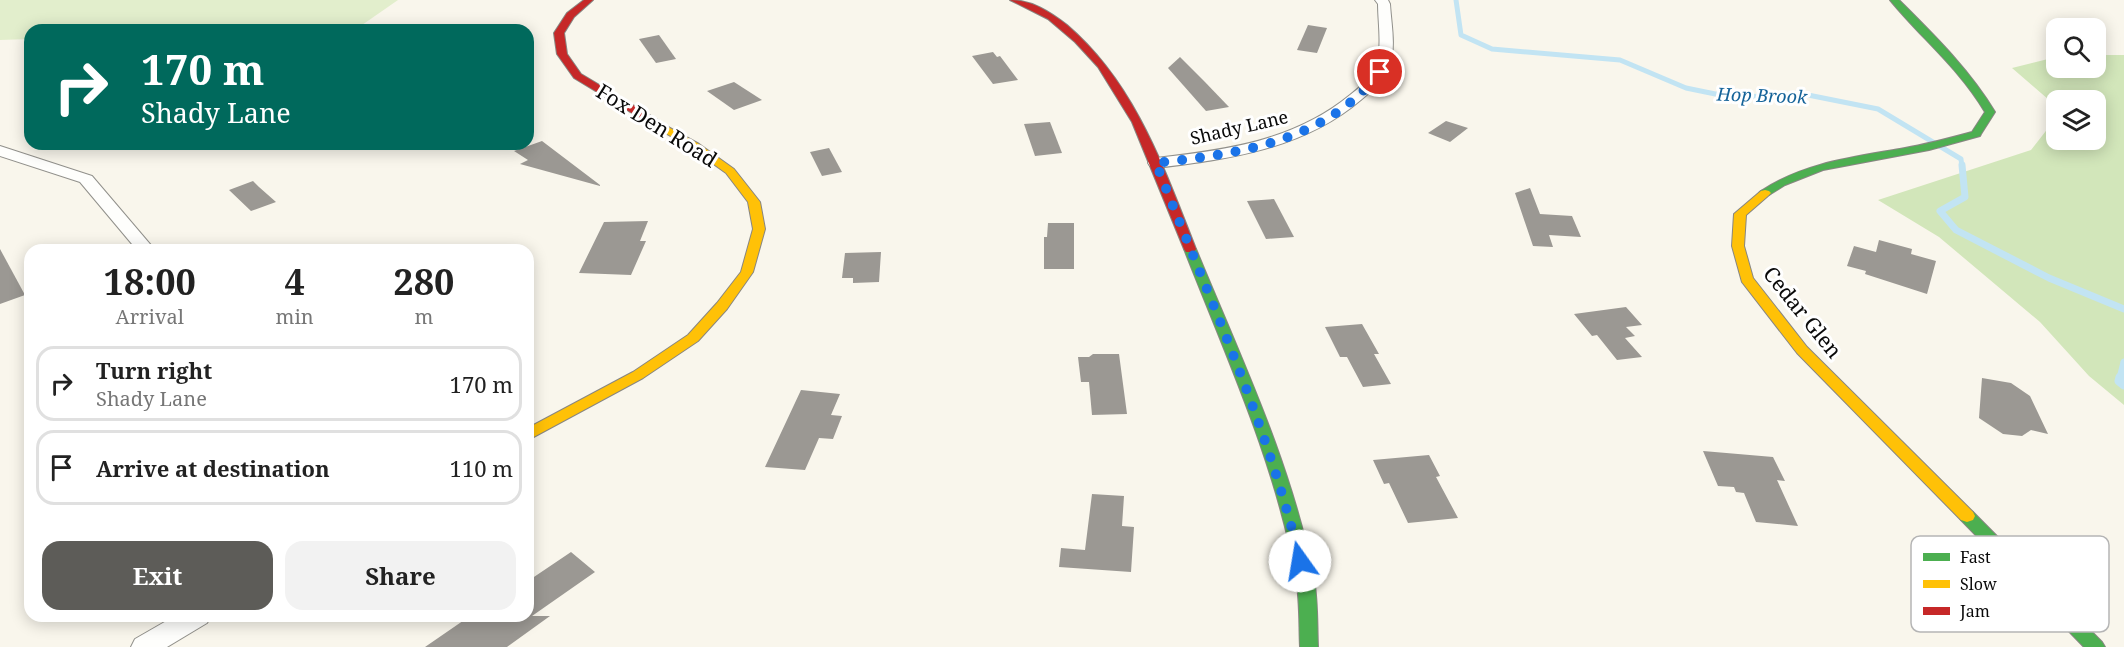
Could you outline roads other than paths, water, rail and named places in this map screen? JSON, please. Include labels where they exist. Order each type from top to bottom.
[{"type":"street","name":"Fox Den Road","points":[[534,432],[638,375],[693,338],[722,306],[747,272],[759,229],[754,202],[730,171],[695,146],[577,75],[562,54],[559,33],[570,15],[589,0]]},
{"type":"street","points":[[1014,0],[1050,16],[1107,70],[1129,104],[1156,163],[1264,439],[1287,506],[1305,580],[1309,647]]},
{"type":"street","name":"Shady Lane","points":[[1156,163],[1216,155],[1293,137],[1354,100],[1380,72],[1385,50],[1384,4],[1381,0]]},
{"type":"street","name":"Cedar Glen","points":[[1894,0],[1976,87],[1990,112],[1976,134],[1924,148],[1830,165],[1792,177],[1768,190],[1740,213],[1738,246],[1747,279],[1802,350],[1986,536]]},
{"type":"street","points":[[0,151],[86,179],[141,244]]},
{"type":"street","points":[[144,647],[188,622]]},
{"type":"street","name":"Cedar Glen","points":[[2081,632],[2096,647]]},
{"type":"waterway","name":"Hop Brook","points":[[1456,0],[1461,35],[1492,49],[1620,60],[1686,88],[1730,97],[1808,95],[1878,109],[1961,159],[1962,167]]},
{"type":"waterway","name":"Hop Brook","points":[[1962,165],[1965,197],[1940,211],[1956,230],[2049,278],[2124,309]]},
{"type":"waterway","name":"Hop Brook","points":[[2120,378],[2124,362]]},
{"type":"waterway","name":"Hop Brook","points":[[2120,377],[2119,381],[2124,385]]}]
